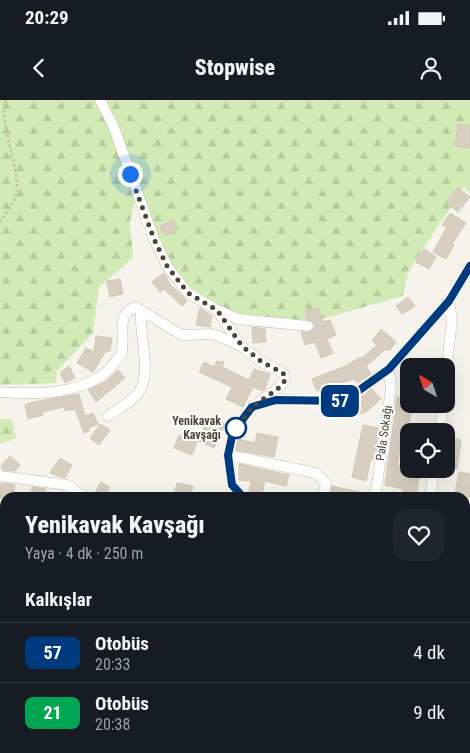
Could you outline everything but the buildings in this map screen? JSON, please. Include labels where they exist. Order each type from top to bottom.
[{"type":"street","points":[[100,100],[112,125],[154,239],[167,266],[188,293],[217,310],[238,319],[308,326]]},
{"type":"street","points":[[252,407],[276,400],[344,401],[389,369],[449,301],[470,266]]},
{"type":"street","points":[[448,358],[452,320],[449,301]]},
{"type":"street","points":[[0,392],[18,394],[79,388],[91,383],[108,370],[121,355],[123,315],[135,307],[182,335],[213,334],[242,346],[262,362],[283,373],[286,379],[280,387],[252,407],[233,432],[228,455],[232,485],[238,492]]},
{"type":"street","points":[[217,310],[242,346]]},
{"type":"street","points":[[108,416],[139,393],[146,375],[140,326],[141,311]]},
{"type":"street","name":"Pala Sokağı","points":[[376,492],[391,388],[389,369]]},
{"type":"street","points":[[228,455],[316,474],[326,483],[324,492]]},
{"type":"street","points":[[0,476],[67,485],[77,492]]},
{"type":"street","points":[[431,492],[433,478]]},
{"type":"path","points":[[0,222],[16,194],[15,172],[8,144],[3,109],[5,100]]},
{"type":"green space","points":[[0,100],[470,100],[470,193],[464,187],[408,272],[403,296],[290,328],[230,313],[177,278],[153,233],[145,207],[135,202],[130,221],[133,258],[99,287],[93,333],[57,371],[56,383],[0,385]]},
{"type":"green space","points":[[0,419],[12,419],[16,438],[0,444]]},
{"type":"bus line","name":"57","points":[[238,492],[232,485],[228,455],[233,432],[252,407],[276,400],[344,401],[389,369],[449,301],[470,266]]},
{"type":"place","name":"Yenikavak Kavşağı","points":[[236,428]]},
{"type":"route","points":[[130,174],[154,239],[167,266],[188,293],[217,310],[242,346],[262,362],[283,373],[286,379],[280,387],[252,407],[233,432],[236,428]]}]
